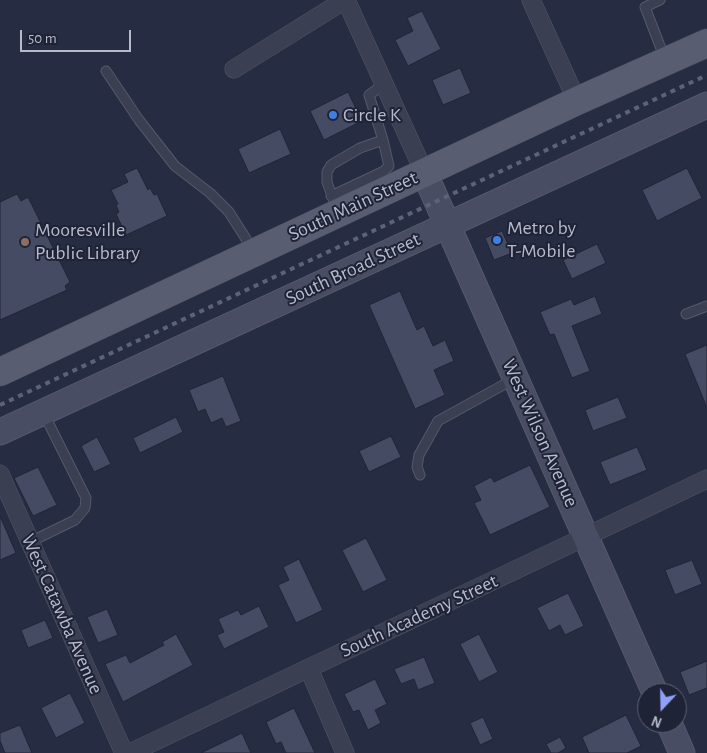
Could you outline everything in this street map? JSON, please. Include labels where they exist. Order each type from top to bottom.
[{"type":"main road","name":"South Main Street","points":[[0,372],[254,252],[335,205],[424,172],[576,101],[707,43]]},
{"type":"street","points":[[234,69],[346,0],[424,172]]},
{"type":"street","points":[[531,0],[576,101]]},
{"type":"street","name":"South Broad Street","points":[[0,432],[707,105]]},
{"type":"street","name":"West Wilson Avenue","points":[[424,172],[651,683]]},
{"type":"street","name":"West Catawba Avenue","points":[[0,474],[124,753]]},
{"type":"street","name":"South Academy Street","points":[[130,753],[707,480]]},
{"type":"street","points":[[308,669],[345,753]]},
{"type":"street","points":[[673,733],[682,753]]},
{"type":"lane","points":[[660,0],[643,4],[666,62]]},
{"type":"lane","points":[[106,71],[139,120],[175,166],[210,193],[229,212],[254,252]]},
{"type":"lane","points":[[383,140],[350,160],[331,165],[327,172],[327,182],[335,205],[359,181],[384,171],[389,166],[383,140],[369,95],[384,84]]},
{"type":"lane","points":[[686,314],[707,306]]},
{"type":"lane","points":[[420,475],[417,467],[419,455],[438,421],[515,378]]},
{"type":"lane","points":[[30,542],[75,520],[85,508],[86,498],[43,412]]},
{"type":"building","points":[[422,11],[441,49],[408,66],[395,40],[413,31],[407,18]]},
{"type":"building","points":[[460,68],[471,93],[443,105],[432,80]]},
{"type":"building","points":[[348,92],[362,121],[324,140],[310,111]]},
{"type":"building","points":[[280,129],[291,154],[249,173],[238,149]]},
{"type":"building","points":[[137,168],[148,190],[150,188],[154,195],[157,194],[167,216],[126,235],[116,214],[119,212],[116,205],[118,204],[111,190],[128,182],[124,174]]},
{"type":"building","points":[[687,168],[702,198],[657,221],[642,190]]},
{"type":"building","name":"Mooresville Public Library","points":[[17,194],[21,201],[28,197],[70,282],[65,286],[67,290],[0,320],[0,202]]},
{"type":"building","points":[[502,231],[512,253],[494,260],[485,238]]},
{"type":"building","points":[[597,244],[606,263],[572,279],[563,260]]},
{"type":"building","points":[[400,291],[417,330],[424,326],[433,346],[445,340],[454,361],[434,370],[445,395],[415,409],[369,305]]},
{"type":"building","points":[[595,296],[602,314],[572,326],[590,371],[572,378],[554,334],[550,335],[540,312],[571,299],[574,305]]},
{"type":"building","points":[[707,345],[707,408],[685,354]]},
{"type":"building","points":[[223,376],[241,421],[226,427],[222,418],[211,423],[205,409],[198,412],[189,390]]},
{"type":"building","points":[[618,397],[627,418],[593,431],[585,410]]},
{"type":"building","points":[[176,417],[183,432],[140,453],[133,438]]},
{"type":"building","points":[[391,436],[401,457],[369,472],[359,451]]},
{"type":"building","points":[[97,437],[111,464],[94,472],[81,446]]},
{"type":"building","points":[[637,447],[647,470],[610,485],[600,462]]},
{"type":"building","points":[[530,465],[550,507],[490,535],[474,503],[481,500],[474,486],[491,477],[494,482]]},
{"type":"building","points":[[38,467],[57,505],[33,516],[14,478]]},
{"type":"building","points":[[0,516],[16,553],[0,560]]},
{"type":"building","points":[[366,538],[387,580],[363,592],[342,550]]},
{"type":"building","points":[[299,559],[323,610],[296,623],[278,585],[289,580],[283,567]]},
{"type":"building","points":[[692,560],[702,584],[675,595],[665,570]]},
{"type":"building","points":[[568,593],[584,626],[565,635],[560,625],[549,631],[537,608]]},
{"type":"building","points":[[259,606],[269,627],[224,649],[217,635],[224,632],[218,619],[238,610],[241,615]]},
{"type":"building","points":[[107,609],[118,635],[98,643],[87,617]]},
{"type":"building","points":[[45,620],[53,638],[28,648],[21,630]]},
{"type":"building","points":[[176,634],[193,665],[123,702],[105,664],[126,655],[130,663],[164,645],[162,642]]},
{"type":"building","points":[[479,634],[498,672],[479,682],[460,644]]},
{"type":"building","points":[[424,657],[435,683],[418,690],[414,679],[401,684],[394,669]]},
{"type":"building","points":[[707,661],[707,688],[689,695],[687,683],[684,683],[680,672]]},
{"type":"building","points":[[375,679],[387,704],[375,710],[381,723],[368,730],[359,710],[353,712],[344,694]]},
{"type":"building","points":[[70,693],[85,723],[56,738],[41,708]]},
{"type":"building","points":[[294,708],[315,753],[286,753],[281,742],[276,744],[266,722]]},
{"type":"building","points":[[626,715],[641,746],[627,753],[589,753],[582,737]]},
{"type":"building","points":[[483,717],[493,739],[480,745],[470,723]]},
{"type":"building","points":[[20,725],[32,753],[5,753],[0,741],[0,733]]},
{"type":"building","points":[[242,733],[251,753],[201,753]]},
{"type":"building","points":[[560,737],[566,748],[558,753],[551,753],[546,744]]},
{"type":"railway","points":[[0,405],[707,75]]},
{"type":"place","name":"Circle K","points":[[333,115]]},
{"type":"place","name":"Metro by T-Mobile","points":[[497,240]]},
{"type":"place","name":"Mooresville Public Library","points":[[25,242]]}]
